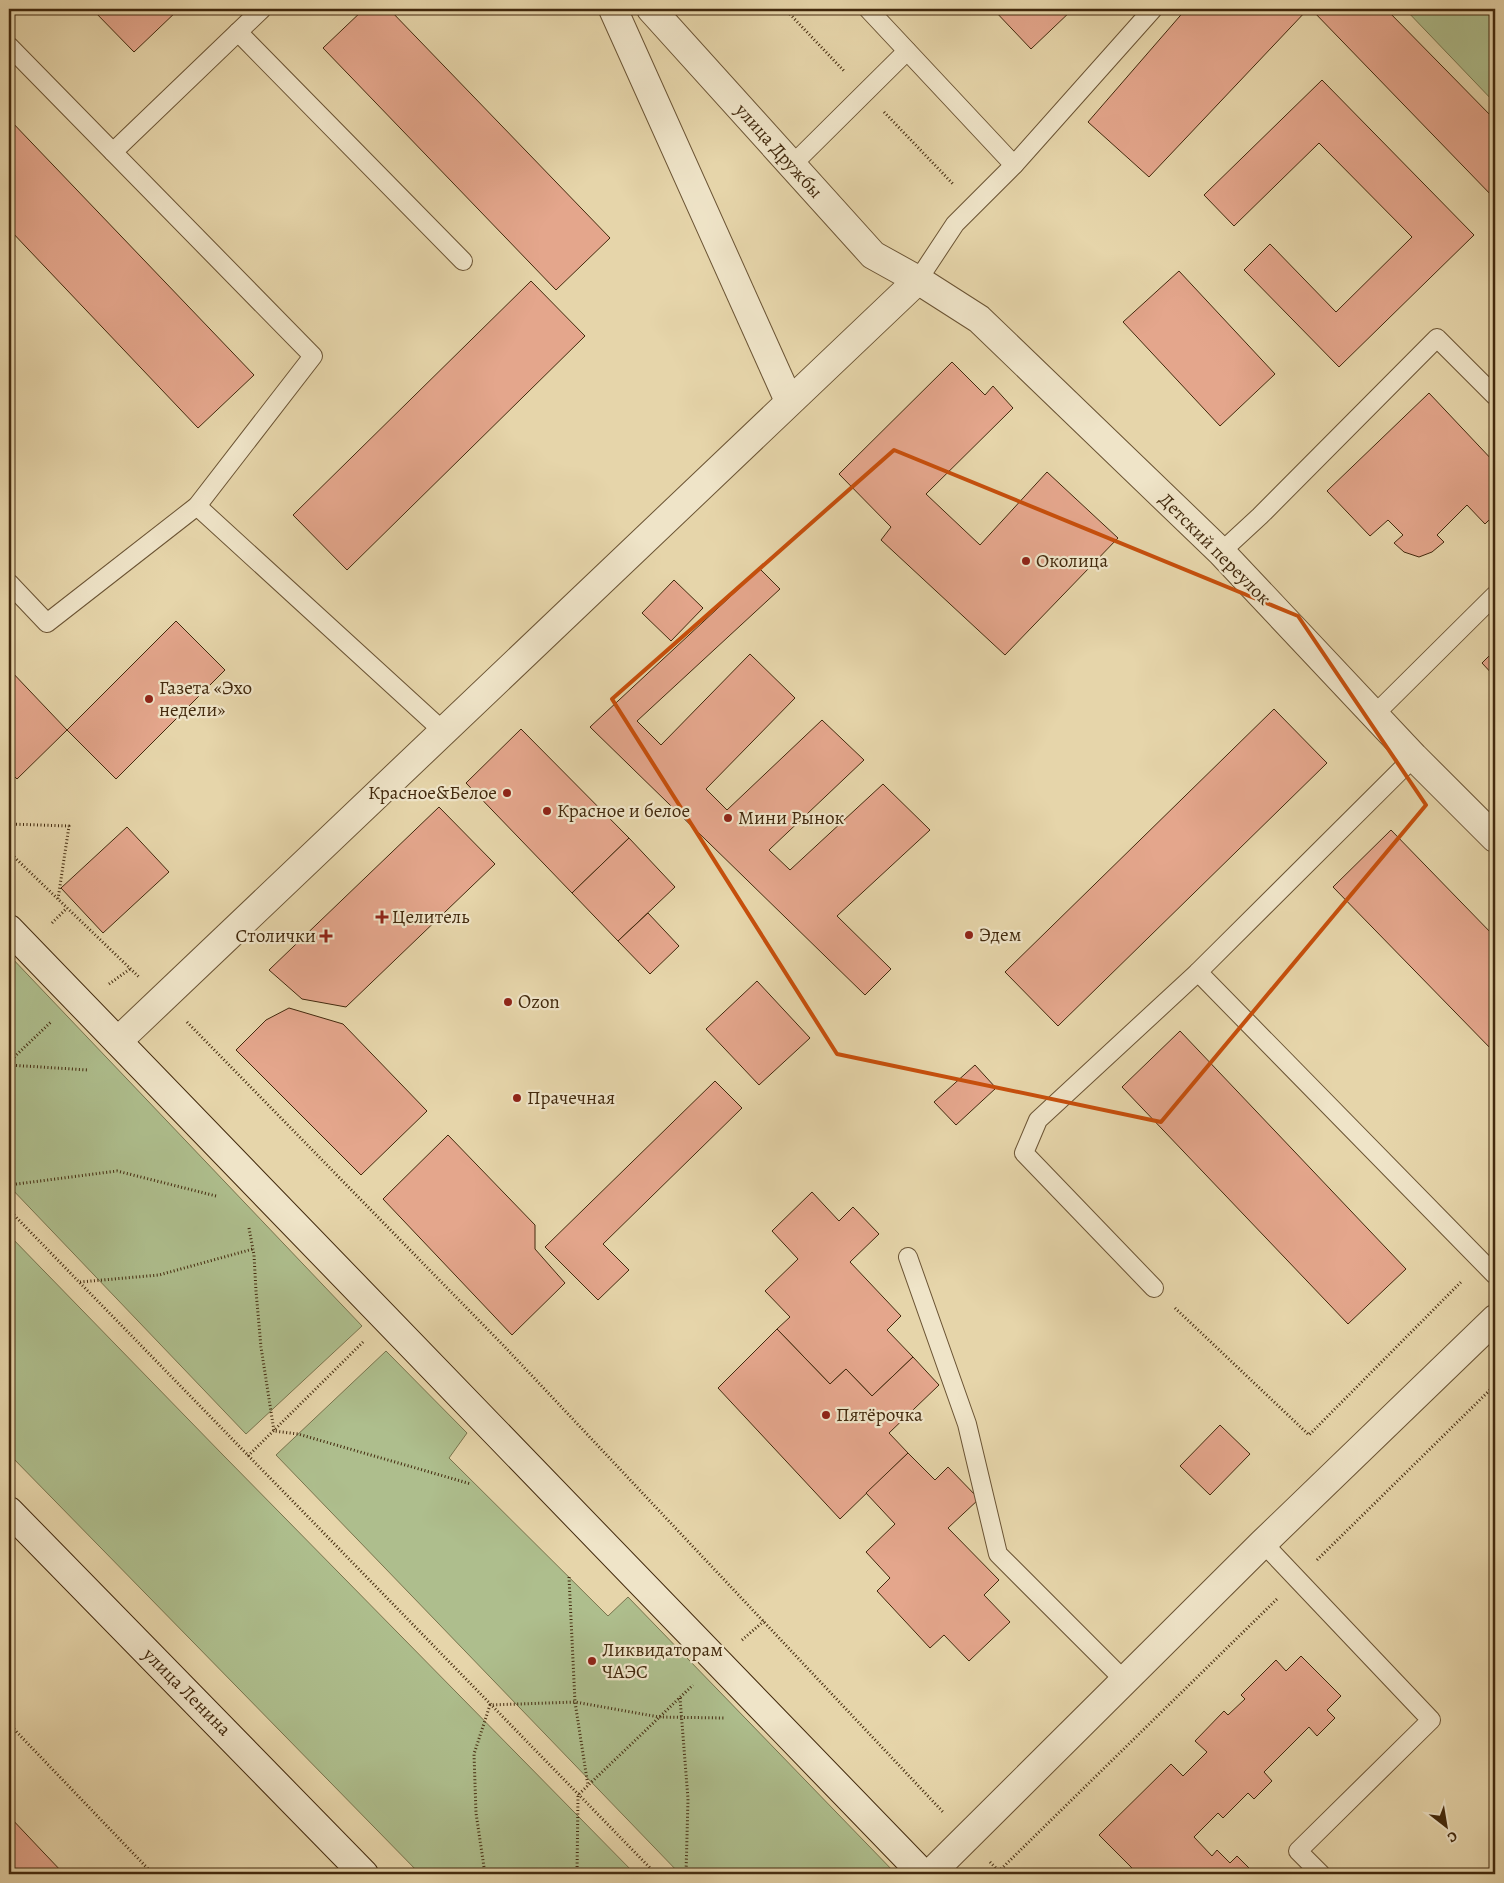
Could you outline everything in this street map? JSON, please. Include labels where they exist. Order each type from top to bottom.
[{"type":"street","points":[[613,9],[789,401]]},
{"type":"street","name":"улица Дружбы","points":[[651,9],[873,255],[918,280]]},
{"type":"street","points":[[118,1041],[918,280]]},
{"type":"street","name":"Детский переулок","points":[[918,280],[979,319],[1221,552],[1414,757],[1495,838]]},
{"type":"street","points":[[9,929],[923,1874]]},
{"type":"street","points":[[930,1874],[1263,1543],[1495,1319]]},
{"type":"street","name":"улица Ленина","points":[[9,1512],[364,1874]]},
{"type":"lane","points":[[113,152],[262,9]]},
{"type":"lane","points":[[868,9],[1014,165]]},
{"type":"lane","points":[[918,280],[955,224],[1014,165],[1153,9]]},
{"type":"lane","points":[[238,32],[463,261]]},
{"type":"lane","points":[[9,46],[313,356],[197,506],[47,623],[9,583]]},
{"type":"lane","points":[[792,165],[907,51]]},
{"type":"lane","points":[[1221,552],[1267,509],[1437,338],[1495,396]]},
{"type":"lane","points":[[197,506],[443,731]]},
{"type":"lane","points":[[1374,715],[1495,595]]},
{"type":"lane","points":[[1154,1288],[1024,1153],[1038,1120],[1198,972],[1414,757]]},
{"type":"lane","points":[[1198,972],[1495,1274]]},
{"type":"lane","points":[[908,1257],[967,1424],[998,1554],[1125,1681]]},
{"type":"lane","points":[[1263,1543],[1431,1720],[1298,1851],[1322,1874]]},
{"type":"path","points":[[9,824],[69,826],[58,899]]},
{"type":"path","points":[[9,852],[130,969],[163,998],[503,1345],[999,1873],[1495,1385]]},
{"type":"path","points":[[9,1065],[88,1070]]},
{"type":"path","points":[[9,1185],[117,1171],[216,1196]]},
{"type":"path","points":[[9,1210],[656,1874]]},
{"type":"path","points":[[247,1222],[253,1249],[261,1347],[274,1431]]},
{"type":"path","points":[[80,1282],[159,1275],[253,1249]]},
{"type":"path","points":[[1154,1288],[1309,1434],[1482,1261]]},
{"type":"path","points":[[248,1456],[367,1338]]},
{"type":"path","points":[[274,1431],[298,1434],[471,1484]]},
{"type":"path","points":[[569,1578],[576,1702],[588,1786]]},
{"type":"path","points":[[577,1874],[578,1795],[659,1717],[764,1621]]},
{"type":"path","points":[[680,1698],[688,1799],[686,1874]]},
{"type":"path","points":[[490,1705],[576,1702],[659,1717],[726,1718]]},
{"type":"path","points":[[485,1874],[476,1813],[474,1754],[490,1705]]},
{"type":"path","points":[[9,1724],[153,1874]]},
{"type":"highlighted area","points":[[894,450],[1298,616],[1426,805],[1161,1122],[837,1054],[612,699]]},
{"type":"green space","points":[[1405,9],[1495,9],[1495,103]]},
{"type":"green space","points":[[9,955],[362,1326],[246,1434],[9,1186]]},
{"type":"green space","points":[[9,1235],[635,1874],[420,1874],[9,1454]]},
{"type":"green space","points":[[386,1351],[467,1433],[449,1458],[608,1616],[628,1597],[896,1874],[680,1874],[276,1455]]},
{"type":"building","points":[[92,9],[179,9],[134,52]]},
{"type":"building","points":[[364,9],[389,9],[610,238],[556,290],[323,48]]},
{"type":"building","points":[[993,9],[1073,9],[1031,49]]},
{"type":"building","points":[[1186,9],[1308,9],[1149,177],[1088,122]]},
{"type":"building","points":[[1311,9],[1386,9],[1495,120],[1495,199]]},
{"type":"building","points":[[1322,80],[1474,235],[1339,367],[1244,270],[1270,244],[1336,312],[1412,237],[1319,143],[1234,226],[1204,195]]},
{"type":"building","points":[[9,119],[254,375],[198,428],[9,229]]},
{"type":"building","points":[[1179,271],[1275,374],[1220,426],[1123,322]]},
{"type":"building","points":[[531,281],[585,336],[347,570],[293,515]]},
{"type":"building","name":"Околица","points":[[952,362],[985,395],[993,386],[1013,408],[926,494],[980,545],[1047,472],[1118,538],[1005,655],[881,540],[891,527],[839,474]]},
{"type":"building","points":[[1429,393],[1495,463],[1495,514],[1485,524],[1467,505],[1437,535],[1444,542],[1432,552],[1419,557],[1404,552],[1394,543],[1403,535],[1388,520],[1370,536],[1327,491]]},
{"type":"building","points":[[760,569],[780,589],[637,721],[661,745],[750,654],[795,698],[706,789],[727,810],[822,720],[864,760],[769,850],[790,870],[883,784],[930,830],[837,916],[891,969],[865,995],[590,727]]},
{"type":"building","points":[[674,580],[703,608],[671,641],[642,613]]},
{"type":"building","points":[[176,621],[225,670],[116,779],[67,730]]},
{"type":"building","points":[[1495,650],[1495,677],[1482,663]]},
{"type":"building","points":[[9,669],[67,730],[17,779],[9,771]]},
{"type":"building","points":[[1274,709],[1327,763],[1058,1026],[1005,972]]},
{"type":"building","name":"Красное и белое","points":[[521,729],[629,838],[572,893],[466,783]]},
{"type":"building","name":"Целитель","points":[[439,807],[495,864],[346,1007],[302,999],[269,970]]},
{"type":"building","points":[[127,827],[169,872],[103,933],[61,888]]},
{"type":"building","points":[[1391,830],[1495,937],[1495,1053],[1333,887]]},
{"type":"building","points":[[629,838],[675,887],[618,941],[572,893]]},
{"type":"building","points":[[648,913],[679,946],[650,974],[618,941]]},
{"type":"building","points":[[757,981],[810,1038],[759,1085],[706,1029]]},
{"type":"building","points":[[289,1008],[343,1024],[427,1111],[361,1175],[236,1050],[266,1020]]},
{"type":"building","points":[[1180,1031],[1406,1269],[1348,1324],[1122,1087]]},
{"type":"building","points":[[975,1065],[996,1088],[956,1125],[934,1102]]},
{"type":"building","points":[[715,1081],[742,1108],[603,1244],[629,1270],[598,1300],[545,1247]]},
{"type":"building","points":[[448,1135],[535,1225],[535,1249],[565,1283],[512,1335],[383,1199]]},
{"type":"building","points":[[812,1192],[839,1221],[853,1207],[879,1234],[850,1262],[901,1316],[887,1330],[913,1357],[872,1396],[846,1369],[830,1384],[777,1329],[790,1317],[765,1291],[798,1259],[772,1231]]},
{"type":"building","name":"Пятёрочка","points":[[777,1329],[830,1384],[846,1369],[872,1396],[913,1357],[939,1385],[889,1433],[908,1453],[840,1519],[718,1388]]},
{"type":"building","points":[[1220,1425],[1250,1454],[1210,1495],[1180,1466]]},
{"type":"building","points":[[908,1453],[935,1480],[948,1467],[979,1499],[948,1528],[999,1580],[984,1595],[1010,1622],[969,1661],[944,1635],[930,1648],[877,1591],[890,1578],[866,1552],[895,1524],[866,1493]]},
{"type":"building","points":[[1301,1656],[1341,1696],[1327,1710],[1335,1718],[1317,1736],[1309,1727],[1264,1772],[1272,1781],[1254,1799],[1248,1793],[1223,1818],[1218,1813],[1194,1837],[1212,1856],[1217,1850],[1230,1863],[1237,1856],[1255,1874],[1138,1874],[1099,1835],[1171,1764],[1183,1776],[1207,1752],[1195,1741],[1224,1711],[1228,1715],[1245,1699],[1241,1695],[1276,1660],[1286,1671]]},
{"type":"building","points":[[9,1816],[64,1874],[18,1874],[9,1865]]},
{"type":"building","points":[[9,1865],[18,1874],[9,1874]]},
{"type":"place","name":"Околица","points":[[1026,561]]},
{"type":"place","name":"Газета «Эхо недели»","points":[[149,699]]},
{"type":"place","name":"Красное&Белое","points":[[507,793]]},
{"type":"place","name":"Красное и белое","points":[[547,811]]},
{"type":"place","name":"Мини Рынок","points":[[728,818]]},
{"type":"place","name":"Целитель","points":[[382,917]]},
{"type":"place","name":"Эдем","points":[[969,935]]},
{"type":"place","name":"Столички","points":[[326,936]]},
{"type":"place","name":"Ozon","points":[[508,1002]]},
{"type":"place","name":"Прачечная","points":[[517,1098]]},
{"type":"place","name":"Пятёрочка","points":[[826,1415]]},
{"type":"place","name":"Ликвидаторам ЧАЭС","points":[[592,1661]]}]
